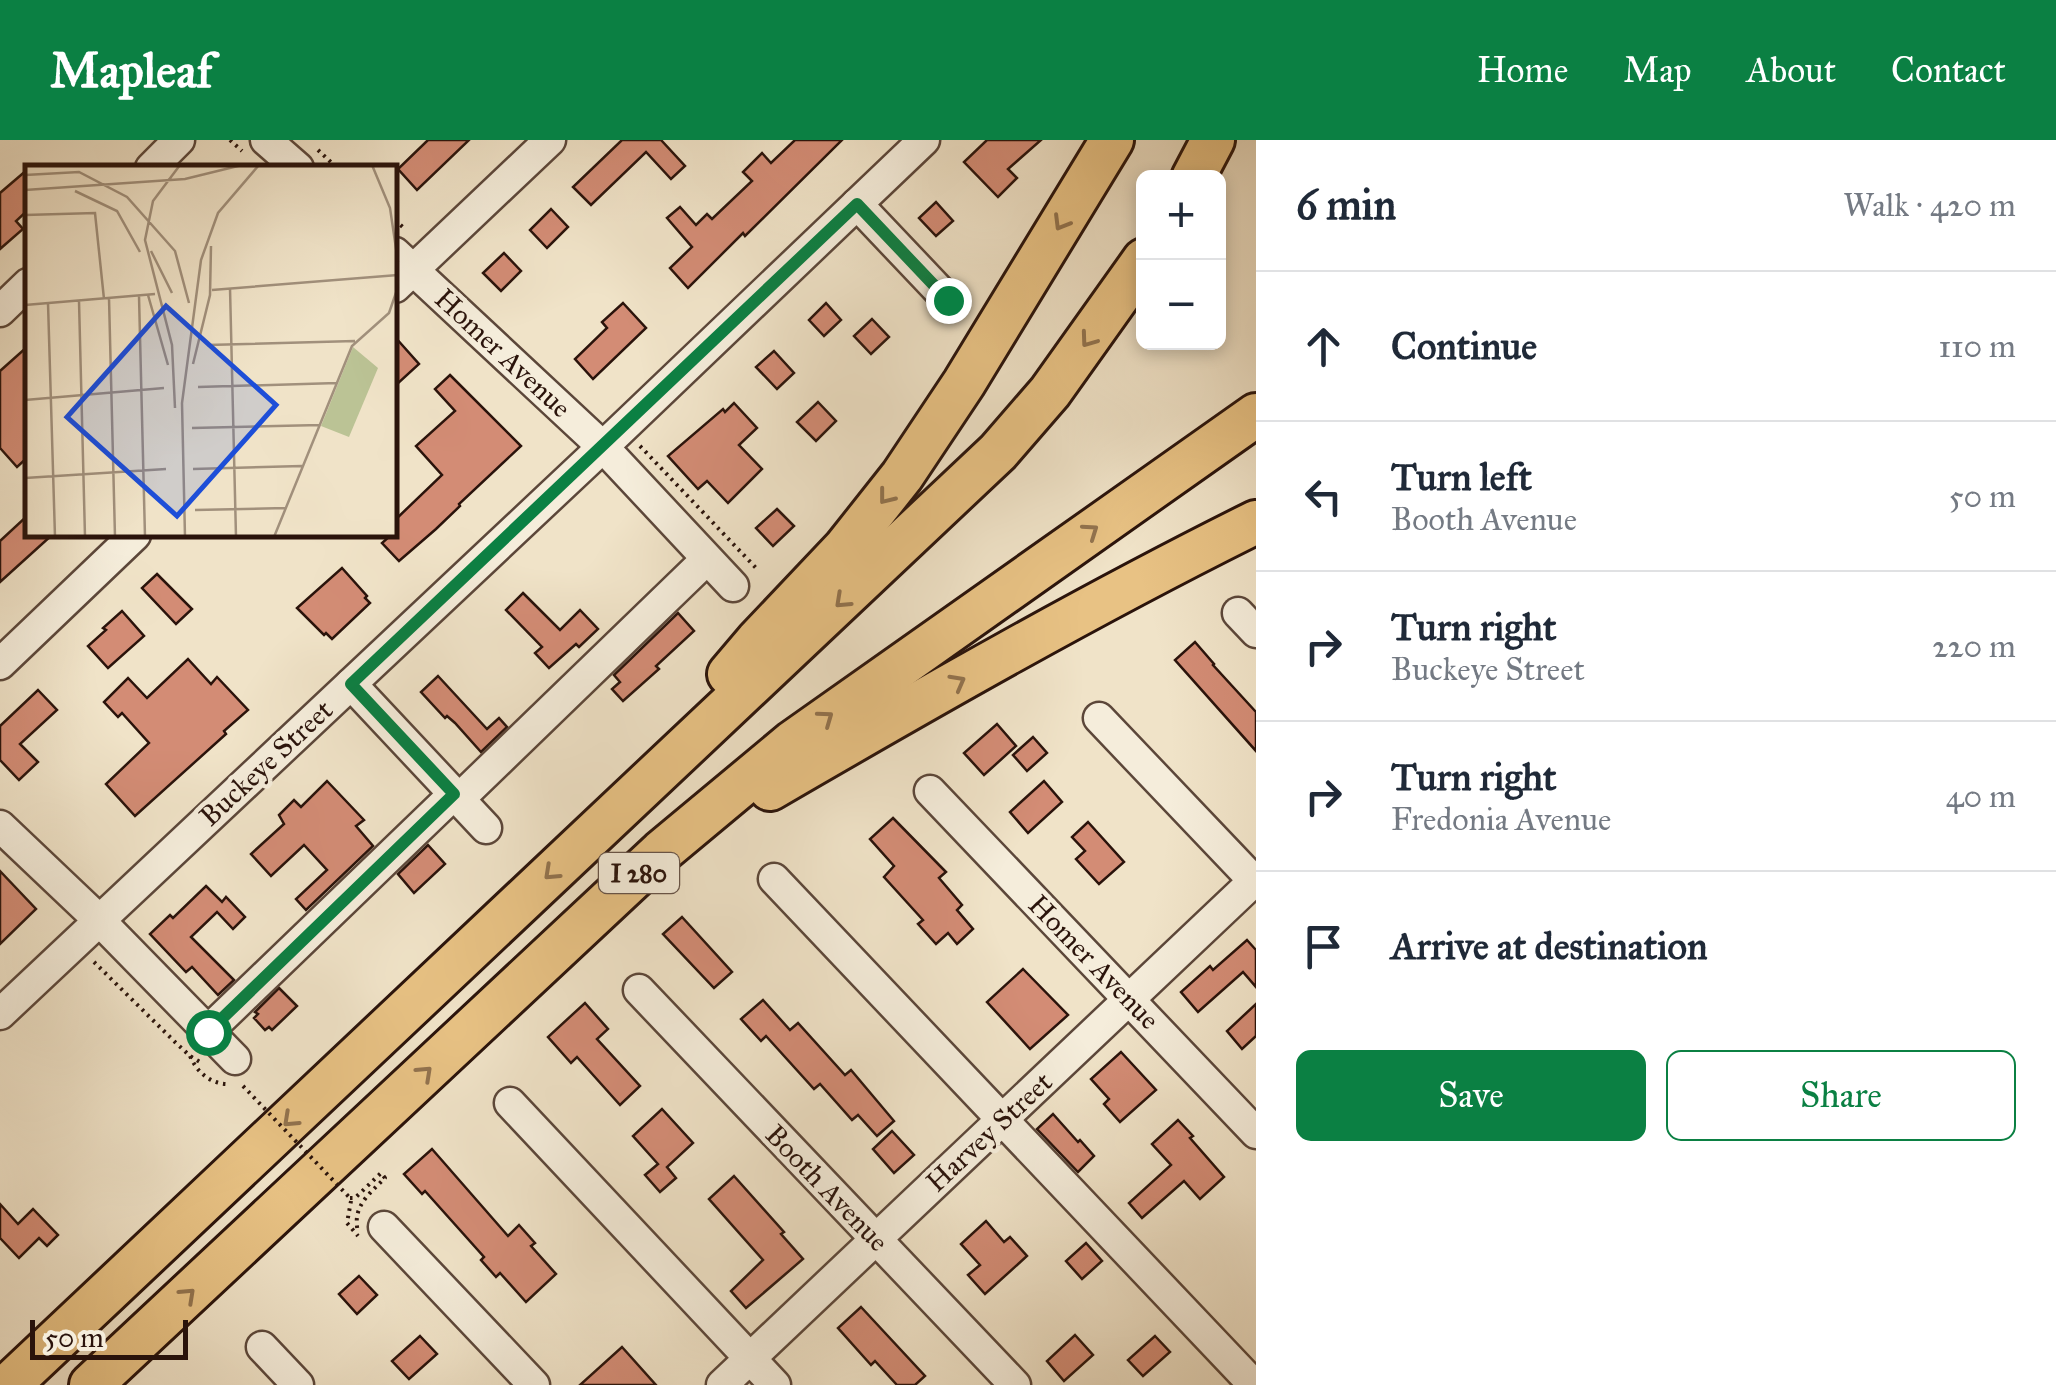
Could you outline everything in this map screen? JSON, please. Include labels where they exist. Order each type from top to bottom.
[{"type":"highway","points":[[622,806],[757,641],[844,548],[902,476],[964,384],[1112,140]]},
{"type":"highway","points":[[1197,170],[1213,140]]},
{"type":"highway","name":"I 280","points":[[9,1385],[998,452],[1050,392],[1136,271]]},
{"type":"highway","name":"I 280","points":[[91,1385],[661,852],[740,785],[832,714],[1250,417]]},
{"type":"highway","points":[[661,852],[935,694],[1256,522]]},
{"type":"street","points":[[153,165],[180,140]]},
{"type":"street","points":[[266,140],[307,158]]},
{"type":"street","points":[[401,270],[550,140]]},
{"type":"street","name":"Buckeye Street","points":[[0,1014],[351,684],[618,447],[924,140]]},
{"type":"street","points":[[857,204],[948,300]]},
{"type":"street","name":"Homer Avenue","points":[[401,270],[618,447],[707,559],[745,578]]},
{"type":"street","points":[[0,310],[25,287]]},
{"type":"street","points":[[0,664],[132,538]]},
{"type":"street","points":[[199,1044],[707,559]]},
{"type":"street","points":[[351,684],[486,828]]},
{"type":"street","points":[[1100,718],[1255,881]]},
{"type":"street","name":"Homer Avenue","points":[[930,791],[1256,1133]]},
{"type":"street","points":[[0,826],[99,920],[199,1044],[234,1077]]},
{"type":"street","points":[[774,878],[1254,1385]]},
{"type":"street","name":"Harvey Street","points":[[722,1385],[1255,881]]},
{"type":"street","name":"Booth Avenue","points":[[639,990],[1014,1385]]},
{"type":"street","points":[[510,1103],[775,1385]]},
{"type":"street","points":[[371,1231],[534,1385]]},
{"type":"street","points":[[262,1348],[298,1385]]},
{"type":"path","points":[[618,447],[641,446],[745,578]]},
{"type":"path","points":[[199,1044],[194,1064],[207,1078],[234,1077],[351,1199],[347,1224],[371,1231]]},
{"type":"building","points":[[428,140],[469,140],[417,190],[398,169]]},
{"type":"building","points":[[622,140],[661,140],[685,166],[671,179],[646,152],[591,205],[573,187]]},
{"type":"building","points":[[795,140],[842,140],[688,288],[670,268],[692,247],[667,218],[680,207],[696,225],[707,214],[712,219],[752,181],[743,172],[762,153],[771,163]]},
{"type":"building","points":[[987,140],[1041,140],[1008,169],[1017,178],[998,197],[964,162]]},
{"type":"building","points":[[25,172],[25,213],[16,221],[23,229],[0,249],[0,193]]},
{"type":"building","points":[[936,202],[953,221],[936,236],[919,218]]},
{"type":"building","points":[[551,209],[568,227],[547,248],[530,230]]},
{"type":"building","points":[[504,253],[521,271],[501,291],[483,273]]},
{"type":"building","points":[[623,303],[646,328],[593,379],[575,359],[607,328],[602,322]]},
{"type":"building","points":[[826,303],[841,320],[824,336],[809,320]]},
{"type":"building","points":[[872,319],[889,337],[871,354],[854,336]]},
{"type":"building","points":[[398,340],[419,364],[398,383]]},
{"type":"building","points":[[25,349],[25,460],[17,467],[0,448],[0,371]]},
{"type":"building","points":[[774,351],[794,373],[777,389],[756,367]]},
{"type":"building","points":[[450,375],[521,446],[399,561],[382,543],[388,538],[398,538],[398,517],[442,475],[416,446],[455,411],[435,389]]},
{"type":"building","points":[[818,402],[836,421],[816,441],[797,422]]},
{"type":"building","points":[[734,403],[757,428],[739,445],[762,469],[728,503],[707,481],[698,489],[668,456]]},
{"type":"building","points":[[777,509],[794,526],[773,546],[756,528]]},
{"type":"building","points":[[25,518],[25,538],[49,538],[0,582],[0,541]]},
{"type":"building","points":[[342,568],[370,603],[332,639],[297,608]]},
{"type":"building","points":[[157,574],[192,609],[176,624],[142,588]]},
{"type":"building","points":[[523,593],[560,630],[580,610],[598,629],[549,668],[535,653],[542,647],[506,610]]},
{"type":"building","points":[[122,611],[144,636],[108,668],[88,646]]},
{"type":"building","points":[[678,613],[694,631],[623,701],[612,689],[620,682],[614,675]]},
{"type":"building","points":[[1195,642],[1256,712],[1256,751],[1175,660]]},
{"type":"building","points":[[188,659],[211,684],[217,677],[248,710],[135,816],[106,784],[149,743],[122,713],[118,717],[104,702],[128,678],[147,698]]},
{"type":"building","points":[[438,676],[487,729],[499,718],[507,727],[481,752],[421,692]]},
{"type":"building","points":[[38,690],[57,710],[20,744],[38,762],[19,780],[0,760],[0,726]]},
{"type":"building","points":[[997,724],[1016,746],[984,775],[964,753]]},
{"type":"building","points":[[1033,737],[1047,753],[1027,771],[1013,755]]},
{"type":"building","points":[[327,781],[364,820],[356,826],[373,846],[306,910],[296,899],[327,870],[304,845],[271,876],[251,854],[284,824],[279,815],[294,800],[301,807]]},
{"type":"building","points":[[1044,781],[1062,802],[1028,833],[1010,812]]},
{"type":"building","points":[[893,818],[946,872],[939,878],[962,905],[957,910],[973,929],[957,944],[948,933],[936,944],[918,924],[923,920],[884,877],[894,866],[870,839]]},
{"type":"building","points":[[1088,822],[1124,862],[1099,884],[1076,859],[1085,851],[1072,837]]},
{"type":"building","points":[[428,845],[445,864],[414,893],[398,874]]},
{"type":"building","points":[[0,871],[36,909],[0,944]]},
{"type":"building","points":[[206,886],[222,902],[226,897],[245,917],[233,929],[217,912],[191,937],[234,980],[218,995],[192,967],[186,972],[150,934]]},
{"type":"building","points":[[682,917],[732,972],[714,988],[663,934]]},
{"type":"building","points":[[1247,940],[1256,950],[1256,987],[1243,972],[1198,1012],[1181,992]]},
{"type":"building","points":[[1023,969],[1068,1015],[1030,1049],[987,1002]]},
{"type":"building","points":[[279,988],[297,1006],[272,1030],[265,1030],[254,1018],[258,1014],[255,1012]]},
{"type":"building","points":[[763,1000],[790,1030],[798,1023],[845,1075],[851,1070],[894,1121],[877,1136],[858,1115],[852,1120],[820,1084],[814,1089],[766,1036],[761,1041],[741,1019]]},
{"type":"building","points":[[585,1003],[608,1029],[597,1039],[640,1086],[620,1105],[577,1057],[571,1063],[548,1037]]},
{"type":"building","points":[[1256,1004],[1256,1036],[1242,1049],[1227,1031]]},
{"type":"building","points":[[1121,1052],[1156,1090],[1120,1122],[1104,1104],[1109,1099],[1091,1079]]},
{"type":"building","points":[[662,1109],[693,1143],[667,1167],[676,1178],[660,1192],[645,1175],[658,1164],[633,1136]]},
{"type":"building","points":[[1053,1114],[1094,1156],[1078,1172],[1037,1129]]},
{"type":"building","points":[[1178,1120],[1224,1177],[1200,1199],[1184,1181],[1142,1218],[1129,1203],[1171,1165],[1152,1144]]},
{"type":"building","points":[[892,1131],[914,1155],[894,1173],[873,1149]]},
{"type":"building","points":[[432,1149],[508,1236],[519,1225],[535,1243],[531,1246],[556,1274],[526,1302],[500,1273],[496,1277],[481,1260],[484,1257],[425,1191],[422,1194],[404,1174]]},
{"type":"building","points":[[734,1176],[803,1259],[746,1308],[731,1291],[763,1260],[709,1199]]},
{"type":"building","points":[[0,1204],[18,1224],[33,1209],[58,1235],[47,1246],[39,1238],[19,1258],[0,1238]]},
{"type":"building","points":[[986,1221],[1004,1242],[1010,1237],[1027,1256],[985,1294],[968,1275],[980,1265],[961,1244]]},
{"type":"building","points":[[1086,1243],[1102,1261],[1082,1279],[1066,1261]]},
{"type":"building","points":[[359,1276],[377,1295],[357,1314],[339,1294]]},
{"type":"building","points":[[861,1307],[925,1376],[915,1385],[897,1385],[875,1361],[871,1365],[838,1328]]},
{"type":"building","points":[[1075,1335],[1093,1355],[1064,1381],[1047,1361]]},
{"type":"building","points":[[420,1336],[437,1354],[409,1379],[392,1361]]},
{"type":"building","points":[[1155,1336],[1170,1352],[1143,1376],[1128,1360]]},
{"type":"building","points":[[622,1347],[656,1385],[580,1385]]},
{"type":"route","points":[[208,1032],[454,794],[351,684],[857,204],[948,300]]}]
